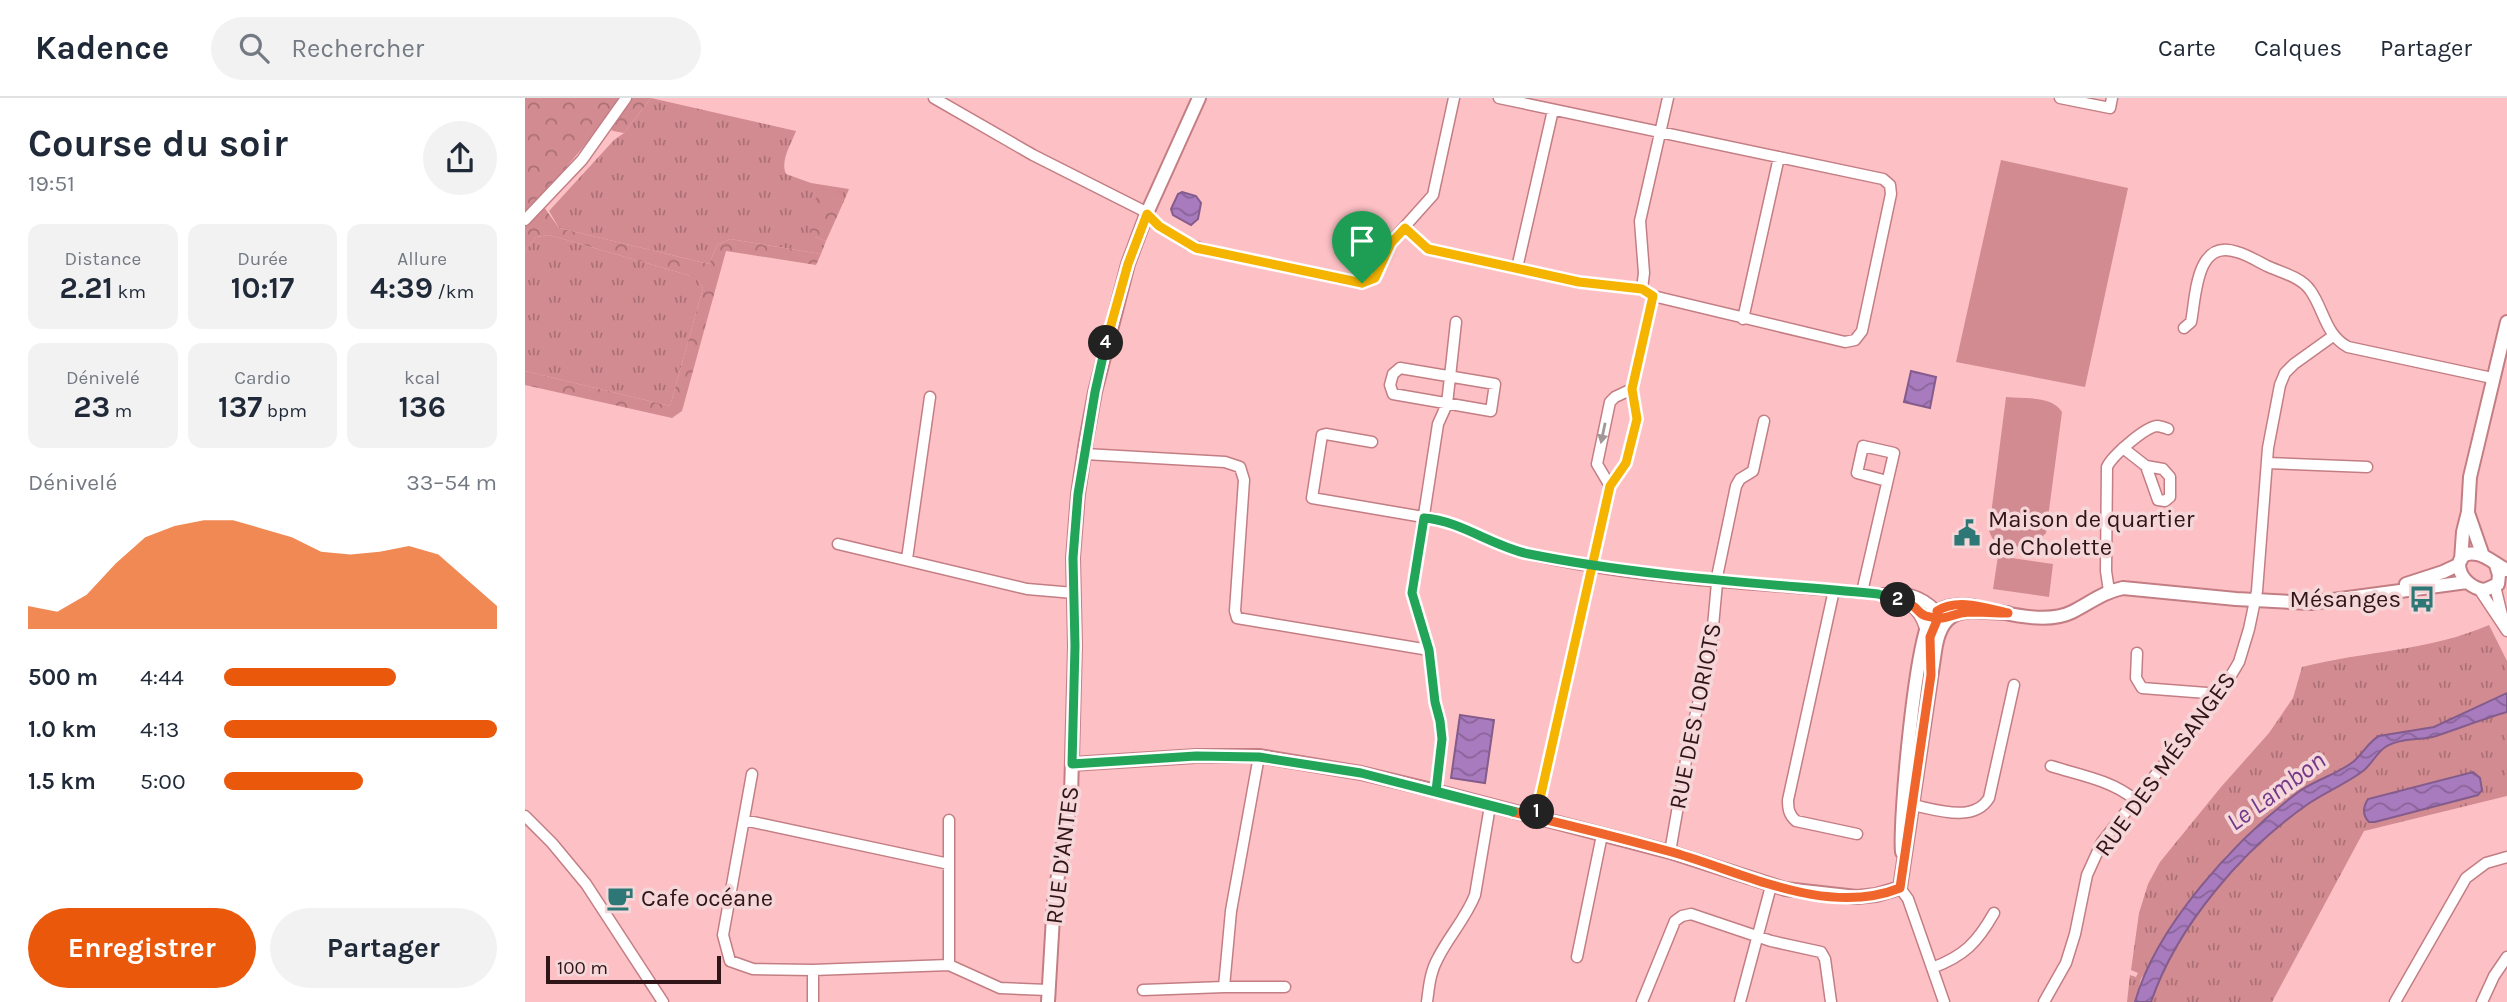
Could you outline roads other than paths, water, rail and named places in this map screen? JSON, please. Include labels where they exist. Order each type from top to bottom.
[{"type":"street","points":[[525,220],[582,160],[626,98]]},
{"type":"street","points":[[933,98],[1042,160],[1147,214],[1159,226],[1188,244],[1205,250],[1362,283],[1375,278],[1391,243],[1433,195],[1454,98]]},
{"type":"street","name":"RUE D'ANTES","points":[[1048,996],[1054,900],[1065,843],[1072,764],[1075,646],[1073,558],[1077,505],[1095,392],[1128,264],[1147,214],[1199,98]]},
{"type":"street","points":[[1405,228],[1428,249],[1579,282],[1642,289],[1653,296],[1845,341],[1855,340],[1861,331],[1891,194],[1890,185],[1884,180],[1499,98]]},
{"type":"street","points":[[1642,289],[1644,272],[1640,221],[1668,98]]},
{"type":"street","points":[[2060,98],[2110,108],[2112,98]]},
{"type":"street","points":[[1517,268],[1553,110]]},
{"type":"street","points":[[1743,319],[1779,158]]},
{"type":"street","points":[[2184,328],[2191,322],[2196,282],[2203,265],[2215,253],[2231,251],[2305,285],[2339,342],[2357,349],[2492,378]]},
{"type":"street","points":[[1536,817],[1610,486],[1626,463],[1637,419],[1632,389],[1653,296]]},
{"type":"street","points":[[1436,791],[1442,739],[1429,650],[1412,593],[1439,424],[1447,404],[1451,377],[1450,357],[1456,322]]},
{"type":"street","points":[[2506,629],[2479,589],[2459,573],[2470,477],[2507,322]]},
{"type":"street","name":"RUE DES MÉSANGES","points":[[2044,1002],[2066,962],[2075,934],[2083,889],[2102,842],[2230,681],[2244,649],[2255,600],[2267,463],[2282,378],[2294,364],[2333,336]]},
{"type":"street","points":[[1400,368],[1451,377],[1495,384],[1491,411],[1393,394],[1390,385],[1393,374],[1400,368]]},
{"type":"street","points":[[1610,486],[1597,464],[1610,402],[1632,389]]},
{"type":"street","points":[[907,559],[930,397]]},
{"type":"street","name":"RUE DES LORIOTS","points":[[1670,852],[1689,743],[1711,648],[1717,580],[1736,486],[1753,471],[1764,421]]},
{"type":"street","points":[[2109,591],[2106,571],[2107,467],[2116,453],[2155,426],[2168,429]]},
{"type":"street","points":[[1372,442],[1322,435],[1312,498],[1453,523],[1510,549],[1592,565],[1676,578],[1878,594],[1906,603],[1933,618],[1966,612],[2044,617],[2065,615],[2109,591],[2123,587],[2311,603],[2467,582]]},
{"type":"street","points":[[2123,448],[2145,466]]},
{"type":"street","points":[[1085,454],[1224,462],[1240,467],[1244,480],[1234,611],[1237,618],[1429,650]]},
{"type":"street","points":[[2267,463],[2367,467]]},
{"type":"street","points":[[1862,592],[1887,481]]},
{"type":"street","points":[[2468,512],[2483,556]]},
{"type":"street","points":[[838,544],[1027,589],[1074,593]]},
{"type":"street","points":[[2384,593],[2460,562],[2471,554],[2483,556],[2501,568],[2499,575],[2506,629]]},
{"type":"street","points":[[2479,589],[2500,585]]},
{"type":"street","points":[[1834,590],[1788,809],[1797,821],[1857,834]]},
{"type":"street","points":[[1878,594],[1907,592],[1924,599],[1933,618],[1937,638],[1900,888],[1908,899],[1944,1002]]},
{"type":"street","points":[[1903,863],[1900,835],[1915,689],[1933,618]]},
{"type":"street","points":[[2137,653],[2136,678],[2142,688],[2220,694]]},
{"type":"street","points":[[1913,805],[1965,814],[1979,810],[1985,804],[1989,798],[2014,685]]},
{"type":"street","points":[[1072,764],[1196,756],[1259,757],[1361,773],[1436,791],[1670,852],[1771,886],[1832,896],[1857,897],[1900,888]]},
{"type":"street","points":[[1224,988],[1231,911],[1259,757]]},
{"type":"street","points":[[2051,766],[2105,783],[2134,799]]},
{"type":"street","points":[[752,774],[723,935],[730,961],[753,969],[813,970],[949,965],[1000,988],[1048,996]]},
{"type":"street","points":[[1427,1002],[1431,974],[1437,958],[1470,908],[1475,895],[1490,806]]},
{"type":"street","points":[[525,816],[586,884],[663,1002]]},
{"type":"street","points":[[744,820],[949,864]]},
{"type":"street","points":[[949,820],[949,965]]},
{"type":"street","points":[[1577,957],[1602,835]]},
{"type":"street","points":[[2395,1002],[2466,878],[2486,863],[2507,857]]},
{"type":"street","points":[[1740,1002],[1771,886]]},
{"type":"street","points":[[1932,968],[1972,946],[1981,937],[1994,913]]},
{"type":"street","points":[[1642,1002],[1675,921],[1691,914],[1758,937],[1821,952],[1825,959],[1831,1002]]},
{"type":"street","points":[[2482,1002],[2494,975],[2507,957]]},
{"type":"street","points":[[813,970],[813,1002]]},
{"type":"street","points":[[1143,990],[1285,987]]},
{"type":"water","points":[[1182,192],[1196,196],[1201,203],[1198,219],[1191,225],[1173,215],[1171,209],[1178,194]]},
{"type":"water","points":[[1911,371],[1936,377],[1930,408],[1904,402]]},
{"type":"water","points":[[2507,693],[2507,712],[2436,736],[2390,745],[2381,750],[2363,771],[2283,823],[2236,867],[2195,918],[2177,945],[2151,1002],[2135,1002],[2145,973],[2179,915],[2224,860],[2273,812],[2304,788],[2353,762],[2379,736],[2434,727]]},
{"type":"water","points":[[1460,715],[1494,720],[1485,783],[1451,778]]},
{"type":"water","points":[[2473,772],[2480,778],[2482,790],[2478,795],[2375,822],[2369,822],[2365,817],[2364,808],[2368,799]]},
{"type":"place","name":"Maison de quartier de Cholette","points":[[1967,533]]},
{"type":"place","name":"Mésanges","points":[[2422,599]]},
{"type":"place","name":"Cafe océane","points":[[620,898]]},
{"type":"water label","name":"Le Lambon","points":[[2276,791]]}]
